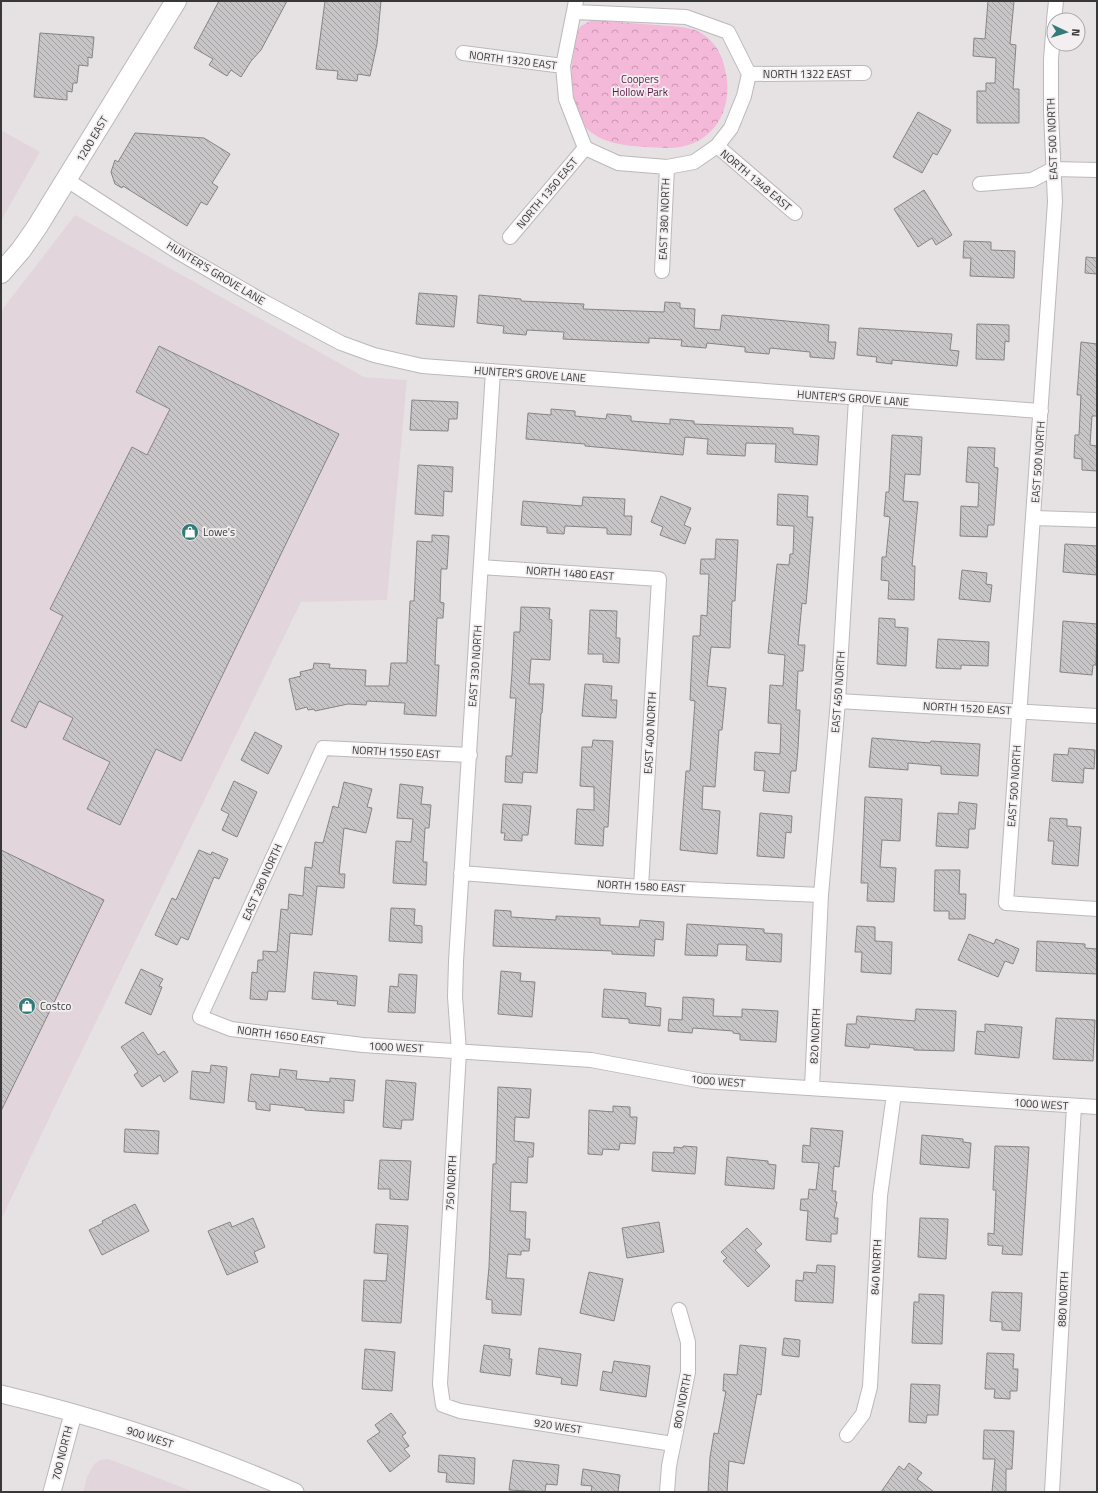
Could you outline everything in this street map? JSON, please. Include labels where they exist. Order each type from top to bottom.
[{"type":"main road","name":"1200 EAST","points":[[1,273],[21,250],[67,180],[176,1]]},
{"type":"street","name":"EAST 500 NORTH","points":[[1055,12],[1056,1]]},
{"type":"street","points":[[576,6],[686,16],[728,32],[749,74],[744,96],[731,128],[717,146],[694,162],[667,167],[618,163],[585,148],[566,99],[563,66],[576,6]]},
{"type":"street","name":"EAST 500 NORTH","points":[[1052,52],[1054,202],[1034,518],[1006,903],[1097,909]]},
{"type":"street","name":"NORTH 1320 EAST","points":[[463,53],[563,66]]},
{"type":"street","name":"NORTH 1322 EAST","points":[[749,74],[864,73]]},
{"type":"street","name":"NORTH 1348 EAST","points":[[717,146],[795,213]]},
{"type":"street","name":"NORTH 1350 EAST","points":[[510,237],[585,148]]},
{"type":"street","name":"EAST 380 NORTH","points":[[662,271],[667,167]]},
{"type":"street","points":[[980,184],[1032,180],[1053,169],[1097,170]]},
{"type":"street","name":"HUNTER'S GROVE LANE","points":[[67,180],[178,252],[266,303],[341,343],[374,355],[422,366],[856,399],[1041,411]]},
{"type":"street","name":"EAST 330 NORTH","points":[[456,961],[493,371]]},
{"type":"street","name":"EAST 450 NORTH","points":[[818,985],[822,895],[838,701],[856,399]]},
{"type":"street","points":[[1034,518],[1097,520]]},
{"type":"street","name":"NORTH 1480 EAST","points":[[481,567],[659,579]]},
{"type":"street","name":"EAST 400 NORTH","points":[[641,887],[659,579]]},
{"type":"street","name":"NORTH 1520 EAST","points":[[838,701],[1097,716]]},
{"type":"street","name":"NORTH 1550 EAST","points":[[323,748],[470,755]]},
{"type":"street","name":"EAST 280 NORTH","points":[[200,1017],[323,748]]},
{"type":"street","name":"NORTH 1580 EAST","points":[[461,873],[641,887],[822,895]]},
{"type":"street","name":"750 NORTH","points":[[443,1405],[440,1384],[459,1051],[455,997],[456,961]]},
{"type":"street","name":"820 NORTH","points":[[812,1087],[818,985]]},
{"type":"street","name":"NORTH 1650 EAST","points":[[200,1017],[231,1029],[363,1045]]},
{"type":"street","name":"1000 WEST","points":[[363,1045],[591,1060],[703,1081],[1097,1107]]},
{"type":"street","name":"840 NORTH","points":[[847,1435],[863,1414],[870,1387],[880,1196],[894,1094]]},
{"type":"street","name":"880 NORTH","points":[[1052,1492],[1074,1106]]},
{"type":"street","name":"800 NORTH","points":[[667,1492],[669,1466],[688,1372],[688,1342],[679,1310]]},
{"type":"street","name":"900 WEST","points":[[1,1394],[132,1431],[225,1462],[295,1492]]},
{"type":"street","name":"920 WEST","points":[[443,1405],[460,1411],[673,1444]]},
{"type":"street","name":"700 NORTH","points":[[52,1492],[73,1414]]},
{"type":"shaded area","points":[[1,130],[40,152],[1,221]]},
{"type":"shaded area","points":[[75,215],[364,377],[407,380],[387,600],[301,602],[54,1108],[1,1220],[1,311]]},
{"type":"shaded area","points":[[108,1459],[194,1492],[83,1492],[87,1477],[94,1464],[100,1460]]},
{"type":"green space","name":"Coopers Hollow Park","points":[[592,20],[681,27],[695,30],[711,41],[721,56],[727,82],[725,107],[713,129],[704,137],[693,143],[680,147],[666,148],[622,145],[602,139],[586,128],[575,109],[572,99],[571,79],[577,31],[581,26]]},
{"type":"building","points":[[219,1],[287,1],[261,50],[251,61],[241,77],[231,70],[227,76],[209,65],[213,59],[194,48]]},
{"type":"building","points":[[325,1],[381,1],[377,44],[370,76],[358,74],[357,81],[337,79],[338,71],[316,69]]},
{"type":"building","points":[[988,1],[1014,1],[1010,44],[1016,45],[1013,89],[1019,89],[1019,123],[977,123],[977,91],[986,91],[986,83],[995,83],[996,58],[973,56],[974,38],[985,39]]},
{"type":"building","points":[[40,33],[94,37],[92,58],[88,57],[88,66],[79,65],[77,83],[73,83],[72,92],[67,91],[67,100],[34,97]]},
{"type":"building","points":[[918,112],[951,130],[937,155],[933,153],[922,173],[893,157]]},
{"type":"building","points":[[135,133],[204,138],[230,154],[212,183],[218,187],[207,205],[201,202],[187,226],[123,186],[122,188],[115,184],[111,172],[115,160],[118,162]]},
{"type":"building","points":[[924,190],[952,235],[936,245],[932,238],[918,247],[894,209]]},
{"type":"building","points":[[964,241],[991,242],[991,250],[1015,251],[1014,278],[970,276],[971,258],[963,258]]},
{"type":"building","points":[[1086,257],[1097,258],[1097,274],[1085,273]]},
{"type":"building","points":[[419,293],[457,296],[454,327],[416,324]]},
{"type":"building","points":[[479,295],[521,299],[521,301],[584,304],[583,309],[664,312],[665,302],[680,303],[680,308],[695,309],[694,328],[720,330],[722,315],[829,325],[828,342],[836,342],[834,359],[810,357],[810,352],[770,348],[769,354],[745,352],[745,347],[707,343],[706,348],[681,346],[682,340],[649,338],[649,343],[563,339],[564,332],[527,330],[526,335],[503,333],[504,326],[477,323]]},
{"type":"building","points":[[977,324],[1009,325],[1009,342],[1005,341],[1004,360],[976,359]]},
{"type":"building","points":[[859,328],[952,334],[950,350],[959,351],[957,366],[892,360],[892,364],[876,362],[877,357],[857,355]]},
{"type":"building","points":[[1081,342],[1097,344],[1097,416],[1092,416],[1090,445],[1097,446],[1097,471],[1082,470],[1082,459],[1074,458],[1075,435],[1079,435],[1081,395],[1077,395]]},
{"type":"building","name":"Lowe's","points":[[159,346],[339,434],[181,761],[156,749],[120,825],[87,809],[110,762],[63,739],[73,718],[39,701],[26,728],[11,721],[63,616],[50,609],[132,447],[147,455],[170,409],[136,392]]},
{"type":"building","points":[[412,400],[458,402],[457,419],[449,419],[448,431],[410,430]]},
{"type":"building","points":[[551,409],[575,411],[575,416],[606,419],[607,414],[631,416],[631,421],[670,424],[670,419],[694,421],[694,424],[793,428],[793,434],[819,436],[817,465],[775,462],[776,444],[746,443],[745,456],[707,454],[708,439],[685,437],[683,455],[526,439],[528,413],[551,415]]},
{"type":"building","points":[[892,435],[922,437],[920,475],[905,474],[903,501],[918,502],[912,566],[915,566],[914,600],[888,599],[889,581],[881,580],[882,557],[886,557],[890,517],[884,516],[886,492],[889,492]]},
{"type":"building","points":[[968,447],[995,448],[994,467],[998,468],[994,525],[988,525],[987,537],[960,536],[961,506],[978,507],[979,483],[966,482]]},
{"type":"building","points":[[418,465],[453,467],[452,492],[444,491],[443,516],[415,514]]},
{"type":"building","points":[[778,494],[808,496],[807,517],[813,517],[806,604],[802,603],[798,645],[805,645],[803,671],[798,671],[796,710],[800,710],[796,771],[791,771],[789,793],[763,791],[765,771],[754,770],[755,752],[780,754],[781,724],[768,723],[770,685],[783,686],[785,655],[768,653],[777,564],[789,565],[790,554],[793,554],[794,526],[777,525]]},
{"type":"building","points":[[661,496],[691,508],[684,525],[691,528],[685,544],[660,535],[663,527],[651,522]]},
{"type":"building","points":[[583,497],[625,499],[624,516],[632,516],[631,535],[607,534],[607,528],[565,526],[564,534],[547,533],[547,527],[521,525],[523,501],[582,506]]},
{"type":"building","points":[[432,535],[449,536],[447,569],[441,569],[440,602],[444,603],[443,618],[437,618],[435,665],[439,665],[436,716],[404,714],[405,703],[367,701],[366,705],[348,704],[315,711],[314,709],[308,710],[307,707],[296,710],[289,679],[301,676],[300,672],[313,669],[314,663],[330,664],[329,668],[366,670],[365,686],[389,686],[391,663],[407,663],[410,601],[414,601],[417,541],[432,542]]},
{"type":"building","points":[[716,539],[738,540],[735,601],[732,601],[730,648],[711,647],[707,686],[726,688],[722,730],[719,730],[715,787],[703,786],[702,809],[720,811],[717,854],[680,850],[686,771],[690,771],[695,701],[690,700],[693,636],[700,636],[701,615],[707,616],[709,574],[700,574],[701,559],[715,559]]},
{"type":"building","points":[[1065,544],[1097,546],[1097,575],[1063,572]]},
{"type":"building","points":[[962,570],[987,573],[986,584],[992,585],[990,602],[959,599]]},
{"type":"building","points":[[521,607],[550,608],[549,619],[552,620],[550,660],[531,659],[529,684],[544,684],[542,713],[537,773],[523,772],[522,783],[505,782],[506,756],[512,756],[516,698],[510,698],[514,632],[520,632]]},
{"type":"building","points":[[590,610],[617,611],[616,638],[620,638],[619,663],[603,662],[603,654],[588,654]]},
{"type":"building","points":[[879,618],[895,619],[895,627],[908,628],[906,666],[877,664]]},
{"type":"building","points":[[1063,621],[1097,624],[1096,665],[1093,665],[1092,675],[1060,672]]},
{"type":"building","points":[[938,639],[989,642],[988,666],[961,665],[961,669],[936,668]]},
{"type":"building","points":[[585,684],[612,686],[611,700],[617,700],[616,718],[582,716]]},
{"type":"building","points":[[255,732],[282,746],[268,774],[241,760]]},
{"type":"building","points":[[872,738],[930,743],[931,741],[980,744],[978,776],[941,774],[941,766],[908,763],[908,770],[869,767]]},
{"type":"building","points":[[593,740],[613,741],[608,827],[604,827],[603,846],[575,844],[577,809],[594,810],[594,787],[580,786],[582,747],[592,747]]},
{"type":"building","points":[[1069,748],[1095,750],[1094,769],[1084,768],[1083,783],[1052,781],[1054,754],[1068,755]]},
{"type":"building","points":[[234,781],[257,792],[237,837],[222,830],[229,814],[221,810]]},
{"type":"building","points":[[344,782],[372,789],[367,807],[372,808],[366,833],[344,828],[339,874],[345,874],[344,888],[317,886],[312,935],[290,933],[285,992],[268,991],[267,1000],[250,999],[252,972],[257,973],[258,960],[263,960],[263,951],[277,952],[281,909],[288,910],[289,894],[303,896],[305,867],[312,868],[315,842],[323,843],[333,806],[338,808]]},
{"type":"building","points":[[400,784],[423,787],[421,804],[431,805],[429,828],[425,828],[423,862],[427,862],[426,885],[393,883],[396,841],[411,842],[413,819],[397,818]]},
{"type":"building","points":[[865,797],[902,799],[900,841],[882,840],[880,867],[896,868],[894,902],[867,901],[868,883],[861,883]]},
{"type":"building","points":[[959,802],[977,804],[975,829],[969,829],[968,848],[936,846],[938,813],[958,814]]},
{"type":"building","points":[[503,804],[531,806],[528,835],[522,835],[522,841],[504,840],[505,833],[501,833]]},
{"type":"building","points":[[760,813],[792,816],[791,833],[786,832],[784,858],[757,856]]},
{"type":"building","points":[[1050,818],[1067,819],[1067,826],[1081,827],[1078,866],[1052,864],[1054,841],[1048,841]]},
{"type":"building","name":"Costco","points":[[1,850],[104,900],[1,1111]]},
{"type":"building","points":[[199,850],[211,855],[212,852],[228,859],[219,879],[214,877],[188,940],[181,937],[177,945],[155,935],[172,898],[176,900]]},
{"type":"building","points":[[935,870],[960,870],[959,894],[966,894],[965,919],[949,919],[949,911],[934,911]]},
{"type":"building","points":[[391,908],[415,909],[414,925],[422,926],[422,943],[389,941]]},
{"type":"building","points":[[495,910],[511,911],[511,917],[556,920],[556,916],[600,918],[600,925],[639,927],[640,920],[664,922],[663,940],[655,939],[654,956],[612,954],[612,951],[493,946]]},
{"type":"building","points":[[687,924],[764,929],[764,933],[782,934],[781,962],[746,960],[747,945],[718,944],[717,956],[685,955]]},
{"type":"building","points":[[857,926],[875,927],[875,941],[892,942],[891,974],[861,972],[862,952],[855,952]]},
{"type":"building","points":[[969,934],[994,944],[996,939],[1019,949],[1013,964],[1005,961],[998,977],[958,960]]},
{"type":"building","points":[[1037,941],[1085,944],[1085,948],[1097,949],[1097,974],[1036,971]]},
{"type":"building","points":[[141,969],[163,979],[159,986],[162,987],[151,1015],[125,1003]]},
{"type":"building","points":[[501,971],[521,973],[520,981],[535,982],[532,1017],[498,1014]]},
{"type":"building","points":[[314,972],[357,976],[355,1006],[337,1004],[338,1001],[312,999]]},
{"type":"building","points":[[399,974],[417,975],[415,1013],[388,1012],[390,986],[398,987]]},
{"type":"building","points":[[604,989],[646,993],[645,1006],[661,1008],[660,1026],[629,1023],[629,1019],[602,1017]]},
{"type":"building","points":[[683,997],[714,999],[713,1016],[742,1017],[742,1009],[778,1011],[776,1042],[740,1040],[740,1034],[733,1033],[733,1031],[693,1028],[692,1033],[668,1031],[669,1019],[682,1020]]},
{"type":"building","points":[[916,1009],[956,1011],[954,1051],[914,1050],[914,1048],[870,1044],[869,1048],[845,1046],[847,1024],[856,1024],[857,1016],[915,1021]]},
{"type":"building","points":[[1056,1018],[1095,1020],[1093,1061],[1053,1059]]},
{"type":"building","points":[[985,1024],[1022,1027],[1019,1058],[975,1054],[977,1031],[985,1032]]},
{"type":"building","points":[[143,1032],[158,1055],[164,1051],[178,1072],[164,1082],[160,1075],[142,1087],[134,1075],[138,1072],[121,1047]]},
{"type":"building","points":[[211,1065],[227,1067],[224,1103],[190,1099],[192,1071],[210,1073]]},
{"type":"building","points":[[280,1069],[297,1071],[296,1079],[330,1082],[330,1078],[355,1080],[353,1101],[344,1100],[344,1113],[305,1110],[305,1108],[270,1104],[270,1111],[256,1109],[256,1102],[248,1101],[251,1074],[279,1077]]},
{"type":"building","points":[[386,1080],[416,1083],[413,1120],[402,1120],[401,1129],[383,1127]]},
{"type":"building","points":[[498,1087],[531,1089],[529,1118],[515,1117],[514,1141],[534,1143],[533,1157],[528,1157],[527,1183],[511,1182],[510,1211],[526,1212],[525,1239],[530,1239],[529,1251],[521,1251],[521,1255],[508,1254],[506,1278],[524,1279],[521,1315],[492,1313],[492,1300],[486,1299],[489,1267],[493,1164],[496,1164]]},
{"type":"building","points":[[613,1106],[630,1107],[630,1117],[637,1117],[635,1144],[620,1143],[619,1150],[603,1149],[602,1155],[588,1154],[589,1110],[613,1112]]},
{"type":"building","points":[[811,1128],[843,1131],[839,1167],[834,1166],[832,1191],[836,1191],[835,1202],[837,1202],[834,1218],[838,1218],[837,1234],[831,1234],[831,1242],[806,1240],[808,1211],[800,1210],[801,1199],[808,1199],[809,1189],[816,1190],[819,1163],[802,1162],[803,1145],[810,1146]]},
{"type":"building","points":[[125,1129],[159,1131],[158,1154],[124,1152]]},
{"type":"building","points":[[922,1135],[963,1139],[963,1142],[971,1143],[969,1168],[920,1164]]},
{"type":"building","points":[[683,1146],[697,1147],[695,1174],[652,1171],[653,1152],[674,1153],[674,1147],[683,1148]]},
{"type":"building","points":[[995,1146],[1029,1147],[1022,1255],[1002,1254],[1003,1246],[988,1245],[988,1233],[994,1234],[996,1190],[993,1190]]},
{"type":"building","points":[[727,1157],[768,1161],[768,1164],[776,1165],[774,1189],[725,1185]]},
{"type":"building","points":[[380,1160],[411,1161],[408,1200],[390,1199],[390,1189],[378,1189]]},
{"type":"building","points":[[135,1204],[149,1231],[102,1255],[89,1230],[103,1223],[102,1221]]},
{"type":"building","points":[[253,1218],[265,1247],[254,1252],[258,1262],[227,1275],[208,1231],[230,1222],[232,1227]]},
{"type":"building","points":[[920,1218],[948,1219],[946,1259],[918,1257]]},
{"type":"building","points":[[659,1222],[664,1252],[627,1258],[622,1228]]},
{"type":"building","points":[[376,1224],[408,1226],[401,1323],[362,1321],[364,1280],[386,1281],[388,1254],[374,1253]]},
{"type":"building","points":[[747,1228],[762,1244],[755,1250],[770,1266],[748,1287],[723,1261],[727,1258],[721,1252]]},
{"type":"building","points":[[817,1265],[835,1266],[833,1303],[795,1301],[796,1280],[803,1281],[804,1272],[816,1273]]},
{"type":"building","points":[[589,1272],[623,1279],[614,1321],[580,1313]]},
{"type":"building","points":[[992,1292],[1022,1293],[1020,1331],[1002,1330],[1002,1322],[990,1321]]},
{"type":"building","points":[[919,1294],[944,1295],[942,1344],[912,1343],[914,1302],[919,1302]]},
{"type":"building","points":[[784,1338],[800,1340],[799,1357],[782,1355]]},
{"type":"building","points":[[484,1345],[510,1349],[509,1359],[512,1359],[510,1376],[480,1372]]},
{"type":"building","points":[[740,1345],[766,1348],[761,1395],[757,1394],[744,1464],[729,1461],[727,1492],[708,1492],[710,1457],[714,1433],[718,1434],[726,1391],[723,1391],[724,1374],[737,1375]]},
{"type":"building","points":[[539,1348],[581,1354],[577,1386],[561,1384],[562,1378],[536,1374]]},
{"type":"building","points":[[365,1349],[395,1352],[392,1391],[362,1389]]},
{"type":"building","points":[[987,1353],[1014,1354],[1013,1369],[1018,1369],[1017,1391],[1010,1391],[1010,1399],[994,1398],[995,1389],[985,1389]]},
{"type":"building","points":[[614,1361],[650,1366],[646,1397],[600,1390],[603,1371],[612,1373]]},
{"type":"building","points":[[911,1384],[940,1385],[938,1415],[927,1415],[926,1423],[909,1422]]},
{"type":"building","points":[[391,1413],[406,1433],[402,1436],[409,1446],[404,1449],[410,1456],[390,1472],[367,1441],[380,1432],[375,1425]]},
{"type":"building","points":[[984,1430],[1014,1431],[1012,1469],[1006,1469],[1006,1492],[992,1492],[995,1459],[983,1459]]},
{"type":"building","points":[[439,1455],[475,1458],[474,1484],[446,1482],[447,1473],[438,1472]]},
{"type":"building","points":[[513,1460],[559,1465],[557,1485],[546,1484],[545,1492],[509,1490]]},
{"type":"building","points":[[909,1463],[922,1473],[917,1479],[934,1492],[881,1492],[899,1466],[904,1470]]},
{"type":"building","points":[[583,1469],[620,1475],[618,1492],[591,1492],[592,1486],[581,1485]]},
{"type":"place","name":"Lowe's","points":[[190,532]]},
{"type":"place","name":"Costco","points":[[27,1006]]}]
